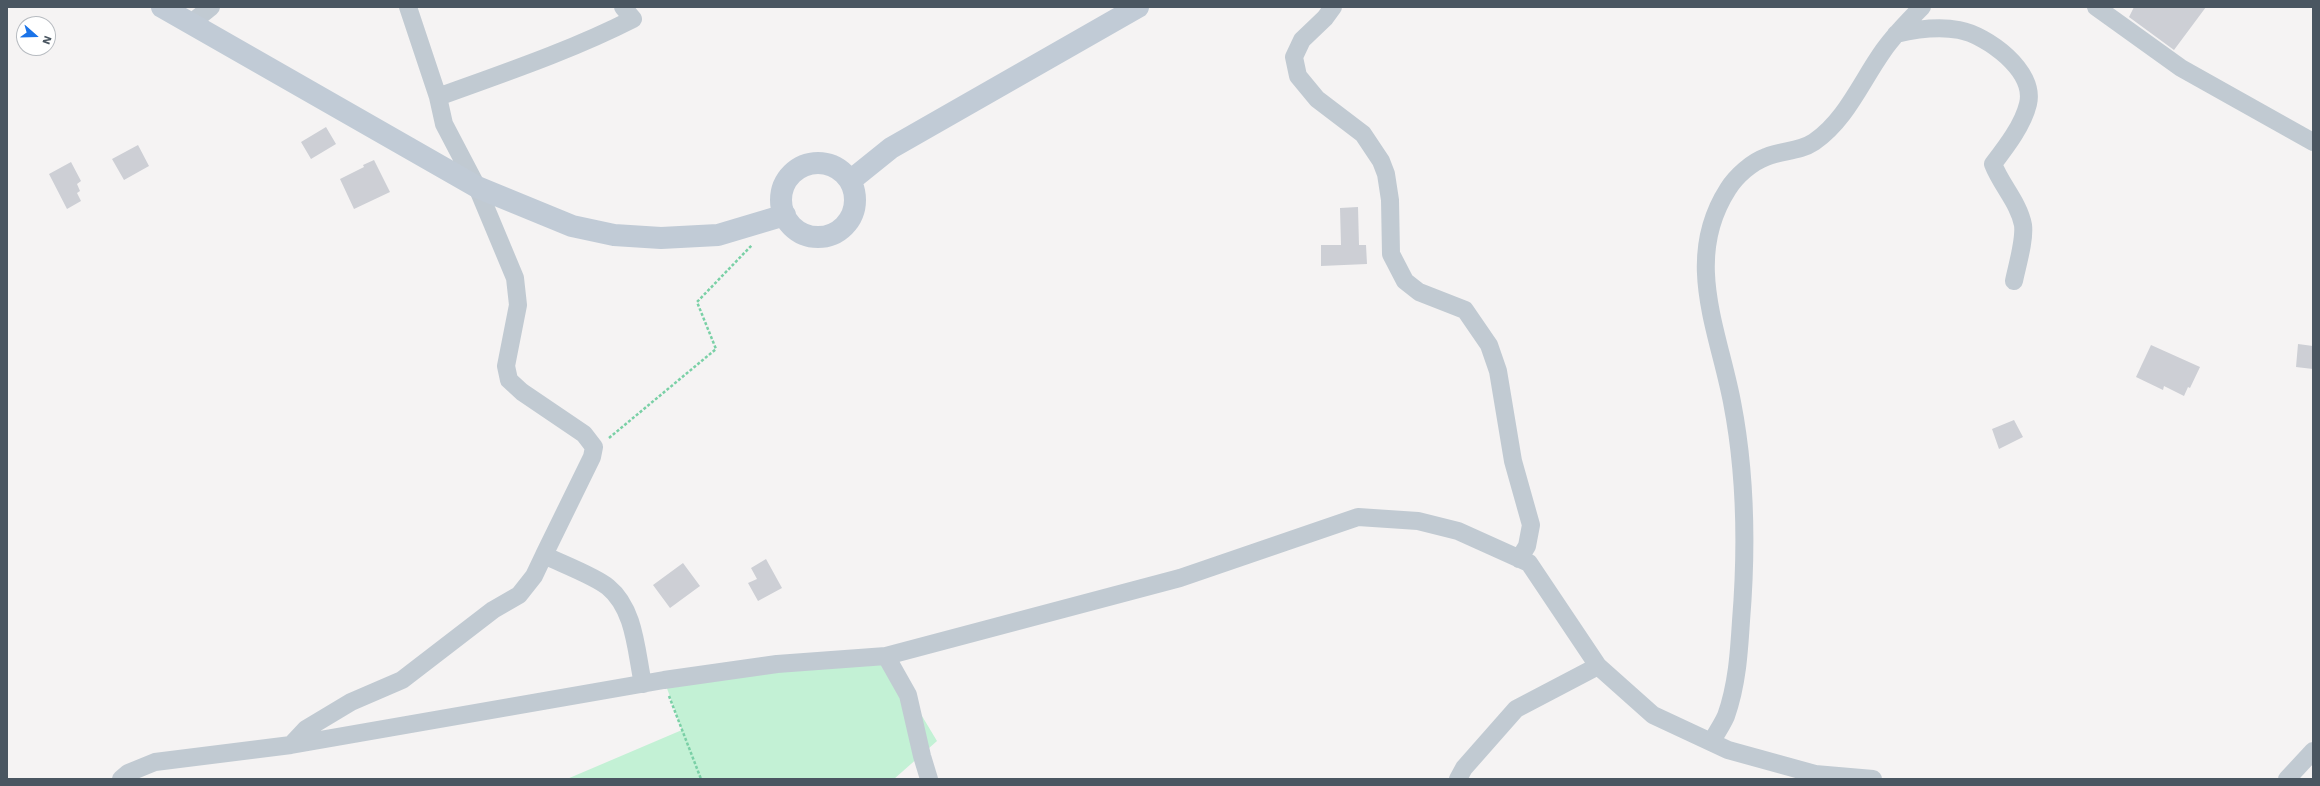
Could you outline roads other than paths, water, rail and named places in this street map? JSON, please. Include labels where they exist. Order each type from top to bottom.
[{"type":"street","points":[[162,7],[477,187],[572,226],[614,235],[661,238],[718,235],[785,215]]},
{"type":"street","points":[[190,24],[211,7]]},
{"type":"street","points":[[290,745],[306,729],[351,702],[402,680],[492,610],[519,595],[534,576],[592,457],[594,447],[584,434],[522,392],[509,380],[506,366],[518,305],[515,278],[477,187],[444,124],[438,96],[408,7]]},
{"type":"street","points":[[438,96],[553,56],[602,35],[633,19],[623,7]]},
{"type":"street","points":[[850,181],[891,148],[1138,7]]},
{"type":"street","points":[[1333,7],[1325,18],[1302,40],[1294,57],[1298,76],[1317,99],[1363,134],[1381,161],[1386,174],[1390,200],[1391,254],[1405,281],[1419,292],[1465,310],[1489,344],[1498,371],[1512,461],[1531,525],[1527,546],[1519,559]]},
{"type":"street","points":[[1711,742],[1725,717],[1739,661],[1745,582],[1746,514],[1743,477],[1732,403],[1706,288],[1705,256],[1713,220],[1728,188],[1748,167],[1767,156],[1791,152],[1813,142],[1827,131],[1844,113],[1896,34],[1922,7]]},
{"type":"street","points":[[2096,7],[2181,68],[2313,142]]},
{"type":"street","points":[[1896,34],[1940,28],[1966,32],[1989,43],[2010,59],[2024,76],[2028,88],[2028,103],[2023,117],[1993,164],[1998,178],[2017,210],[2023,226],[2022,240],[2014,281]]},
{"type":"street","points":[[819,162],[831,165],[842,171],[850,181],[855,192],[855,204],[848,220],[836,232],[818,236],[801,232],[792,225],[785,215],[782,203],[783,191],[787,179],[796,170],[807,164],[819,162]]},
{"type":"street","points":[[121,779],[128,773],[155,762],[290,745],[664,680],[777,664],[886,656],[1180,578],[1358,517],[1418,521],[1458,531],[1529,563],[1598,666],[1654,715],[1728,750],[1815,774],[1873,779]]},
{"type":"street","points":[[544,555],[606,586],[617,596],[627,610],[643,684]]},
{"type":"street","points":[[886,656],[908,694],[922,756],[929,779]]},
{"type":"street","points":[[1458,779],[1464,768],[1516,709],[1598,666]]},
{"type":"street","points":[[2287,779],[2313,751]]}]
